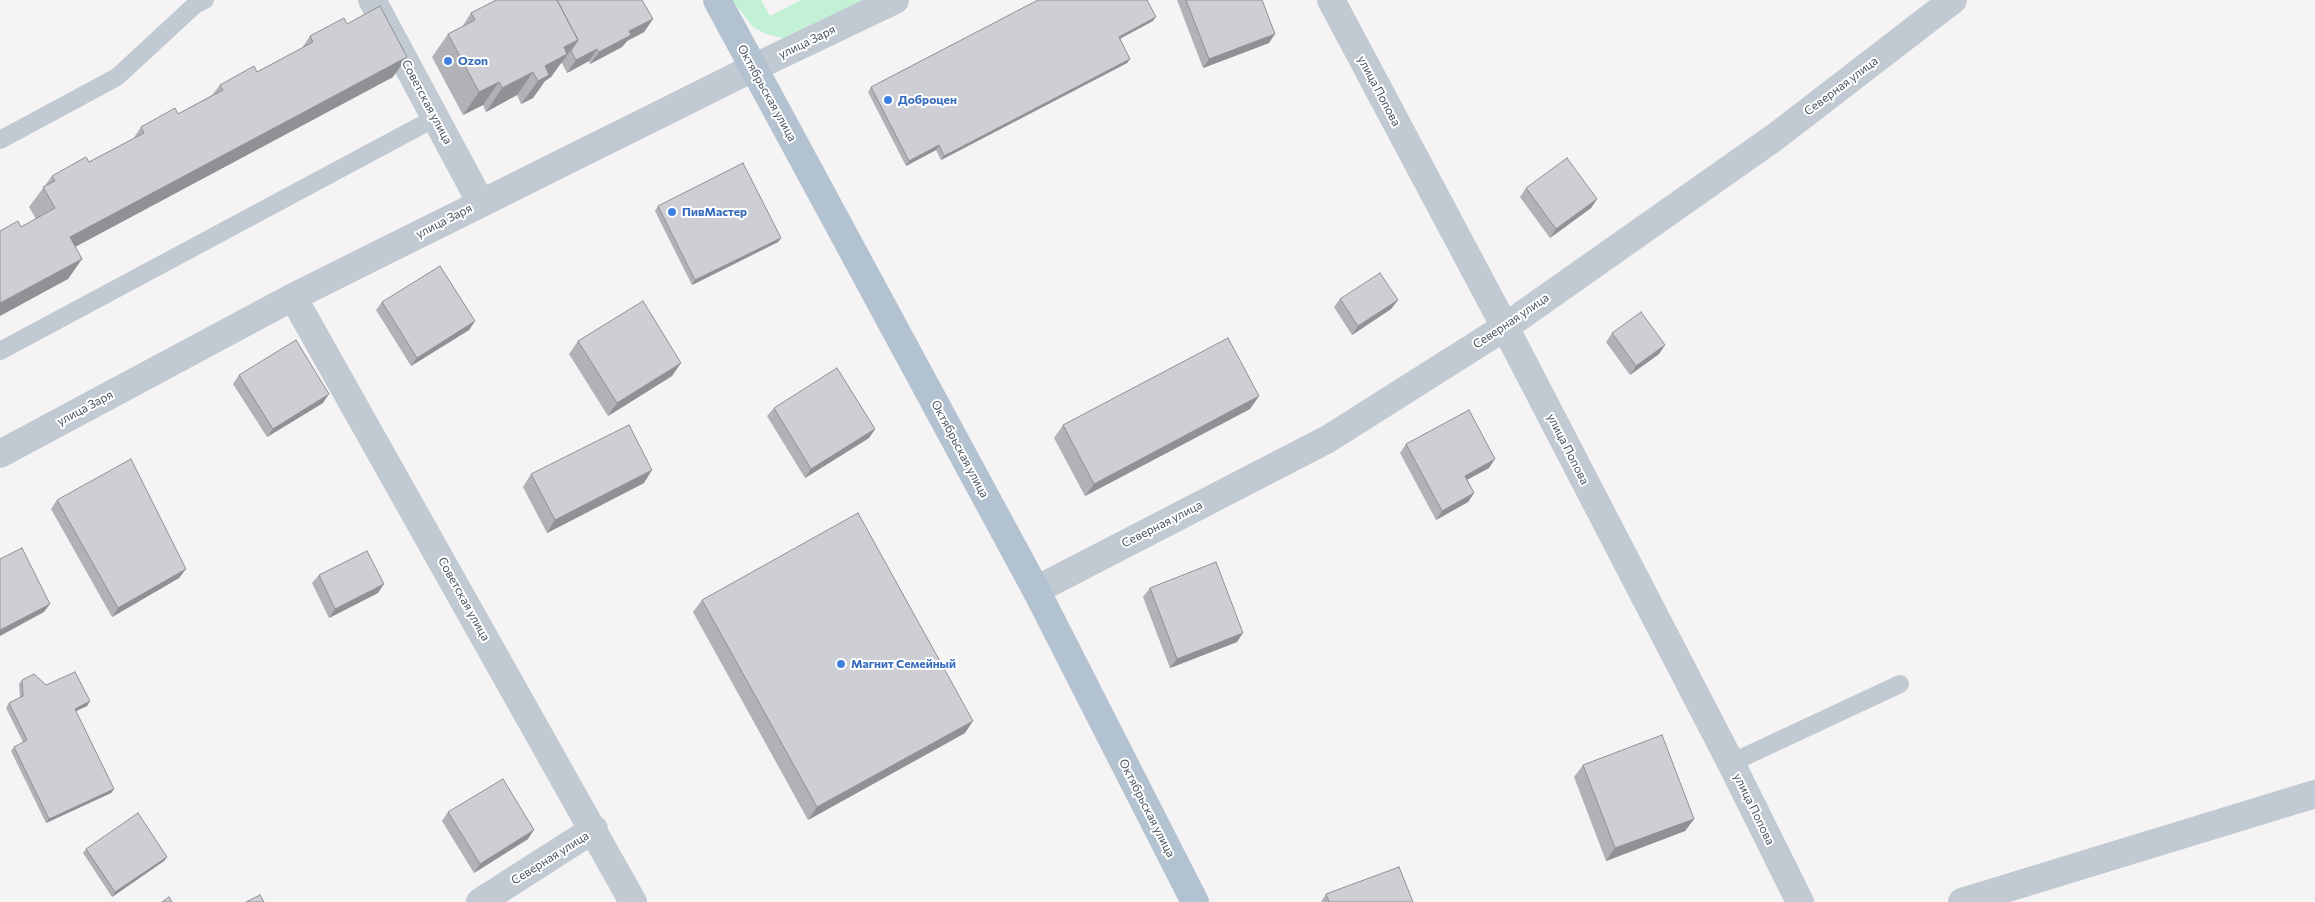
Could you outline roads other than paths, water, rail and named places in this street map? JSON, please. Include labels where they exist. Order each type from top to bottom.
[{"type":"main road","name":"Октябрьская улица","points":[[716,0],[1036,590],[1195,902]]},
{"type":"street","name":"Советская улица","points":[[372,0],[481,203]]},
{"type":"street","name":"улица Заря","points":[[0,454],[293,297],[753,68],[894,0]]},
{"type":"street","name":"улица Попова","points":[[1331,0],[1505,327],[1731,763],[1800,902]]},
{"type":"street","name":"Северная улица","points":[[1036,590],[1328,439],[1505,327],[1774,137],[1953,0]]},
{"type":"street","name":"Советская улица","points":[[293,297],[633,902]]},
{"type":"street","points":[[1962,902],[2315,794]]},
{"type":"street","name":"Северная улица","points":[[480,902],[594,830]]},
{"type":"lane","points":[[0,140],[117,77],[195,5],[205,0]]},
{"type":"lane","points":[[0,351],[435,118]]},
{"type":"lane","points":[[1731,763],[1900,684]]},
{"type":"place","name":"Ozon","points":[[448,61]]},
{"type":"place","name":"Доброцен","points":[[888,100]]},
{"type":"place","name":"ПивМастер","points":[[672,212]]},
{"type":"place","name":"Магнит Семейный","points":[[841,664]]}]
